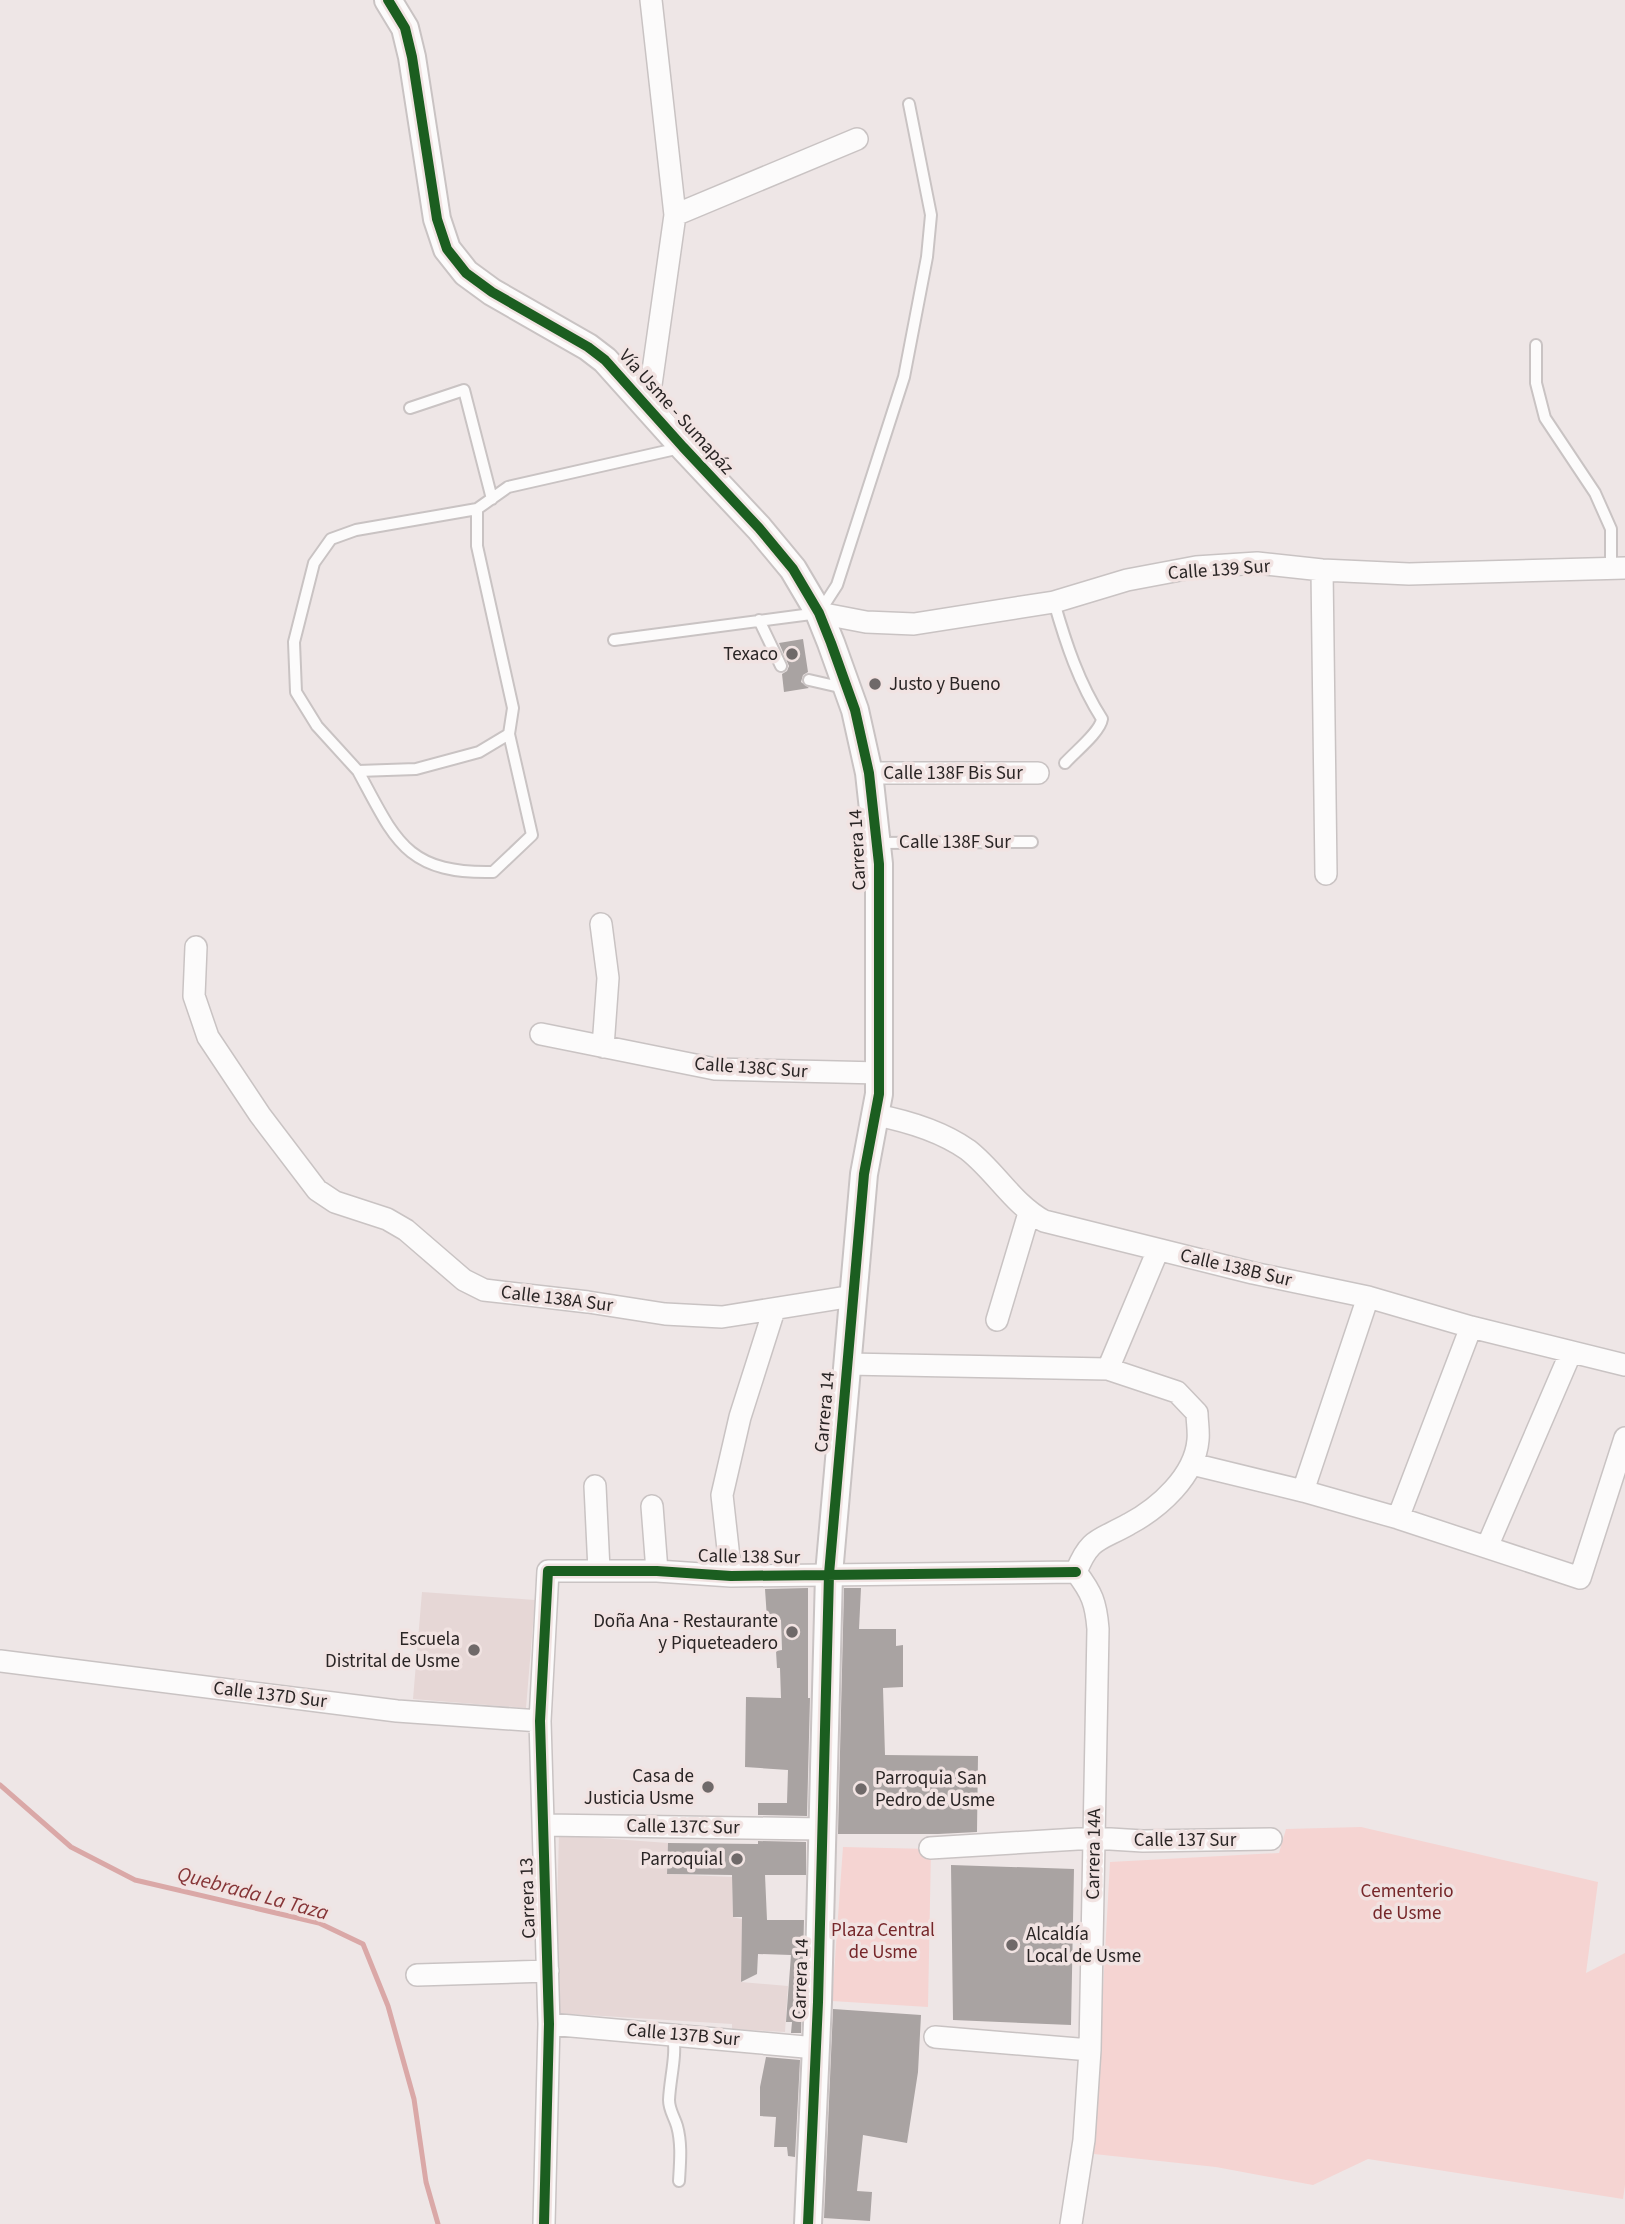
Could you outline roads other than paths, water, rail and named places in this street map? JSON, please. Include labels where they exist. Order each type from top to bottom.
[{"type":"street","name":"Vía Usme - Sumapáz","points":[[388,0],[405,29],[412,57],[437,219],[447,249],[466,273],[492,292],[588,347],[605,360],[759,528],[793,569],[819,613]]},
{"type":"street","points":[[648,406],[675,215],[650,0]]},
{"type":"street","points":[[675,215],[857,139]]},
{"type":"street","name":"Calle 139 Sur","points":[[819,613],[866,622],[914,624],[1054,602],[1127,580],[1196,567],[1257,563],[1322,570],[1409,574],[1618,568]]},
{"type":"street","points":[[1322,570],[1326,874]]},
{"type":"street","name":"Carrera 14","points":[[808,2224],[816,2048],[829,1574],[864,1174],[876,1115],[880,1073],[877,843],[869,773],[855,710],[819,613]]},
{"type":"street","name":"Calle 138F Bis Sur","points":[[869,773],[1038,773]]},
{"type":"street","points":[[601,924],[607,978],[603,1047]]},
{"type":"street","name":"Calle 138A Sur","points":[[196,947],[194,996],[208,1037],[276,1136],[317,1189],[335,1202],[387,1219],[406,1230],[464,1280],[484,1290],[664,1314],[722,1317],[853,1296]]},
{"type":"street","name":"Calle 138C Sur","points":[[541,1034],[715,1069],[880,1073]]},
{"type":"street","name":"Calle 138B Sur","points":[[876,1115],[901,1119],[938,1133],[968,1151],[1029,1213],[1044,1221],[1158,1250],[1368,1297],[1471,1327],[1625,1365]]},
{"type":"street","points":[[997,1320],[1029,1213]]},
{"type":"street","points":[[1108,1369],[1158,1250]]},
{"type":"street","points":[[1303,1491],[1368,1297]]},
{"type":"street","points":[[731,1576],[722,1495],[740,1417],[774,1310]]},
{"type":"street","points":[[1398,1518],[1471,1327]]},
{"type":"street","points":[[1487,1547],[1571,1352]]},
{"type":"street","points":[[847,1364],[1108,1369],[1177,1392],[1197,1413],[1198,1441],[1192,1464],[1163,1501],[1130,1524],[1100,1538],[1084,1553],[1076,1573]]},
{"type":"street","points":[[1192,1464],[1398,1518],[1580,1577],[1625,1438]]},
{"type":"street","points":[[595,1486],[599,1570]]},
{"type":"street","points":[[652,1506],[657,1571]]},
{"type":"street","name":"Calle 138 Sur","points":[[548,1571],[657,1571],[731,1576],[1076,1573]]},
{"type":"street","name":"Carrera 13","points":[[544,2224],[549,2024],[540,1721],[548,1571]]},
{"type":"street","name":"Carrera 14A","points":[[1071,2224],[1084,2140],[1090,2050],[1098,1629],[1096,1605],[1088,1588],[1076,1573]]},
{"type":"street","name":"Calle 137D Sur","points":[[0,1661],[397,1711],[540,1721]]},
{"type":"street","name":"Calle 137C Sur","points":[[544,1825],[822,1829]]},
{"type":"street","name":"Calle 137 Sur","points":[[930,1848],[1094,1838],[1143,1841],[1271,1839]]},
{"type":"street","points":[[417,1975],[548,1971]]},
{"type":"street","name":"Calle 137B Sur","points":[[549,2024],[816,2048]]},
{"type":"street","points":[[935,2038],[1090,2050]]},
{"type":"lane","points":[[614,640],[819,613],[837,585],[904,377],[927,257],[931,215],[909,104]]},
{"type":"lane","points":[[1536,345],[1536,383],[1545,418],[1595,493],[1611,529],[1618,568]]},
{"type":"lane","points":[[410,408],[464,390],[492,499]]},
{"type":"lane","points":[[477,509],[477,546],[513,708],[509,734],[532,835],[492,872],[467,873],[437,866],[414,856],[392,832],[358,771],[317,726],[296,692],[294,642],[314,564],[331,539],[356,530],[477,509],[508,487],[683,447]]},
{"type":"lane","points":[[1054,602],[1069,653],[1087,696],[1102,719],[1099,730],[1087,738],[1065,762]]},
{"type":"lane","points":[[759,620],[781,666]]},
{"type":"lane","points":[[809,680],[848,690]]},
{"type":"lane","points":[[358,771],[416,769],[479,752],[509,734]]},
{"type":"lane","name":"Calle 138F Sur","points":[[877,843],[1032,842]]},
{"type":"lane","points":[[673,2034],[676,2048],[669,2100],[670,2112],[677,2126],[681,2155],[679,2181]]},
{"type":"waterway","name":"Quebrada La Taza","points":[[0,1785],[71,1847],[135,1880],[319,1923],[363,1944],[388,2006],[414,2099],[426,2182],[438,2224]]},
{"type":"place","name":"Texaco","points":[[792,654]]},
{"type":"place","name":"Justo y Bueno","points":[[875,684]]},
{"type":"place","name":"Doña Ana - Restaurante y Piqueteadero","points":[[792,1632]]},
{"type":"place","name":"Escuela Distrital de Usme","points":[[474,1650]]},
{"type":"place","name":"Casa de Justicia Usme","points":[[708,1787]]},
{"type":"place","name":"Parroquia San Pedro de Usme","points":[[861,1789]]},
{"type":"place","name":"Parroquial","points":[[737,1859]]},
{"type":"place","name":"Alcaldía Local de Usme","points":[[1012,1945]]},
{"type":"park label","name":"Cementerio de Usme","points":[[1407,1902]]},
{"type":"park label","name":"Plaza Central de Usme","points":[[883,1941]]}]
